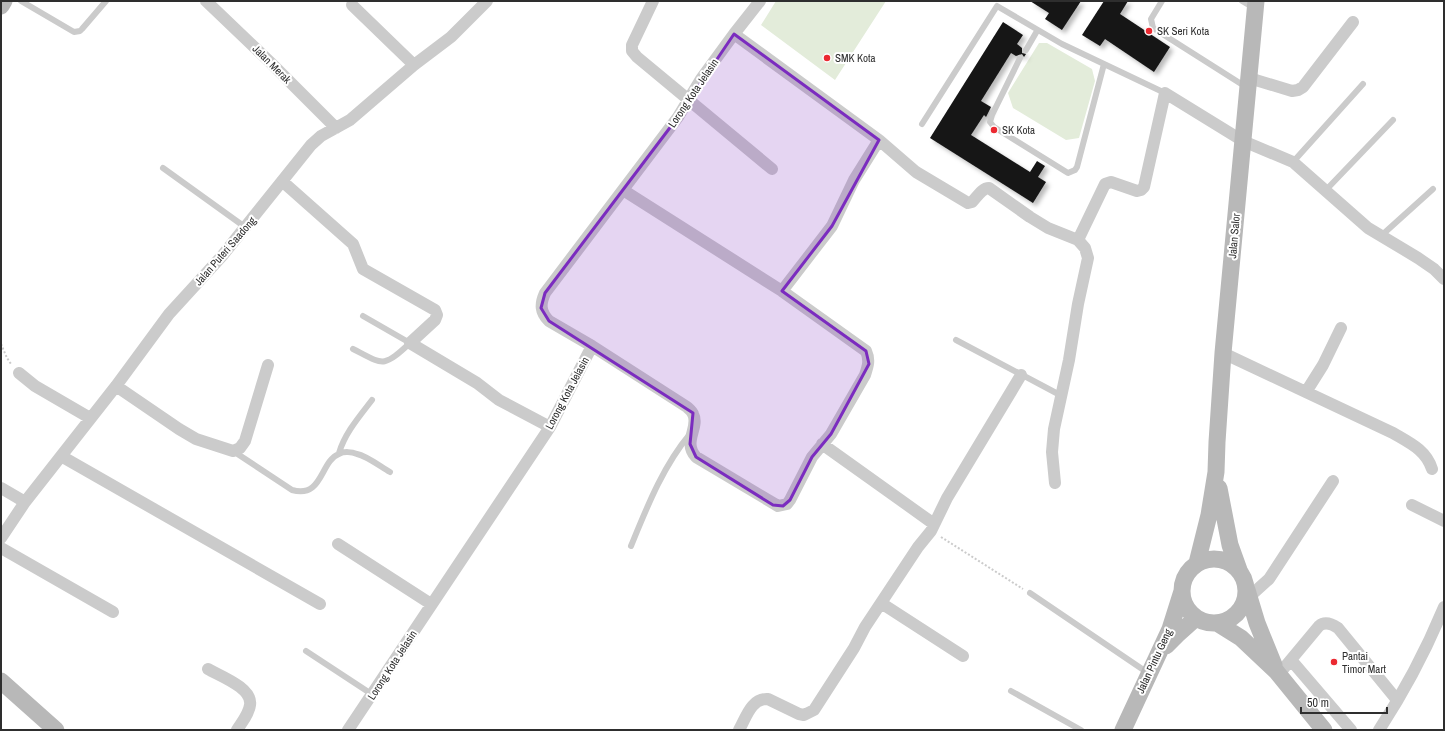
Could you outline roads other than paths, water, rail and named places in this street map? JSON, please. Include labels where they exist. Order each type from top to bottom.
[{"type":"main road","points":[[1,6],[4,1]]},
{"type":"main road","name":"Jalan Salor","points":[[1197,563],[1209,516],[1216,472],[1216,442],[1223,353],[1248,83],[1251,4]]},
{"type":"main road","name":"Jalan Salor","points":[[1216,472],[1230,545],[1239,570]]},
{"type":"main road","points":[[1248,592],[1242,608],[1235,616],[1227,621],[1217,623],[1206,622],[1196,618],[1189,611],[1184,602],[1182,591],[1184,580],[1189,571],[1197,563],[1215,558],[1232,563],[1244,578],[1257,623],[1277,673]]},
{"type":"main road","name":"Jalan Pintu Geng","points":[[1123,730],[1170,629],[1182,591]]},
{"type":"main road","points":[[1160,652],[1196,618]]},
{"type":"main road","points":[[1217,623],[1242,638],[1277,673],[1324,730]]},
{"type":"main road","points":[[1,681],[56,730]]},
{"type":"street","name":"Jalan Merak","points":[[206,1],[336,128]]},
{"type":"street","name":"Jalan Puteri Saadong","points":[[1,538],[24,502],[116,386],[169,314],[222,256],[311,145],[320,136],[350,120],[414,65],[452,37],[486,1]]},
{"type":"street","points":[[653,1],[634,39],[632,51],[637,57],[688,100],[772,169]]},
{"type":"street","name":"Lorong Kota Jelasin","points":[[348,730],[550,427],[592,346],[549,321],[543,315],[541,308],[542,299],[545,293],[678,117],[701,79],[760,1]]},
{"type":"street","points":[[352,6],[414,65]]},
{"type":"street","points":[[1248,83],[1292,91],[1298,90],[1303,87],[1353,22]]},
{"type":"street","points":[[734,34],[879,140],[916,172],[965,202],[972,202],[983,190],[989,188],[1048,228],[1078,240],[1085,248],[1088,258],[1053,437],[1052,452],[1054,483]]},
{"type":"street","points":[[1078,240],[1105,184],[1111,182],[1137,191],[1144,187],[1165,93],[1243,141],[1293,162],[1368,228],[1382,235],[1434,269],[1444,279]]},
{"type":"street","points":[[782,291],[832,226],[854,180],[879,140]]},
{"type":"street","points":[[282,181],[353,244],[363,269],[435,310],[437,315],[435,320],[410,343],[477,383],[499,400],[550,427]]},
{"type":"street","points":[[592,346],[687,407],[693,413],[695,418],[690,444],[691,452],[696,457],[778,506],[787,504],[790,500],[812,457],[831,434],[869,364],[866,351],[782,291],[623,190]]},
{"type":"street","points":[[1306,392],[1323,364],[1341,328]]},
{"type":"street","points":[[1223,353],[1393,433],[1420,449],[1428,459],[1432,469]]},
{"type":"street","points":[[116,386],[196,439],[233,451],[240,448],[245,441],[268,365]]},
{"type":"street","points":[[19,374],[35,386],[90,418]]},
{"type":"street","points":[[739,730],[751,708],[756,702],[762,699],[768,699],[799,714],[804,715],[814,710],[854,648],[865,627],[918,547],[933,528],[947,498],[1021,375]]},
{"type":"street","points":[[822,444],[933,528]]},
{"type":"street","points":[[61,456],[320,604]]},
{"type":"street","points":[[1248,592],[1269,579],[1333,481]]},
{"type":"street","points":[[1,488],[24,502]]},
{"type":"street","points":[[1412,505],[1444,521]]},
{"type":"street","points":[[338,544],[431,604]]},
{"type":"street","points":[[1,548],[113,612]]},
{"type":"street","points":[[881,603],[963,656]]},
{"type":"street","points":[[1379,730],[1441,624],[1444,607]]},
{"type":"street","points":[[1277,673],[1291,660],[1323,623],[1338,628],[1396,700]]},
{"type":"street","points":[[1291,660],[1351,730]]},
{"type":"street","points":[[208,669],[245,690],[250,697],[250,705],[247,714],[237,730]]},
{"type":"lane","points":[[20,1],[74,32],[82,29],[106,1]]},
{"type":"lane","points":[[1162,1],[1151,19],[1153,28],[1248,83]]},
{"type":"lane","points":[[922,124],[997,6],[1037,31],[1062,44],[1165,93]]},
{"type":"lane","points":[[1026,50],[1037,31]]},
{"type":"lane","points":[[1020,58],[990,122],[994,127],[1068,173],[1075,170],[1077,167],[1104,64]]},
{"type":"lane","points":[[1293,162],[1363,84]]},
{"type":"lane","points":[[1325,191],[1393,120]]},
{"type":"lane","points":[[163,168],[245,227]]},
{"type":"lane","points":[[1382,235],[1433,189]]},
{"type":"lane","points":[[353,349],[379,362],[387,361],[395,357],[410,343],[363,316]]},
{"type":"lane","points":[[956,340],[1060,395]]},
{"type":"lane","points":[[233,451],[292,490],[299,492],[306,491],[313,487],[332,458],[339,453],[351,428],[372,400]]},
{"type":"lane","points":[[631,546],[656,490],[678,448],[693,430]]},
{"type":"lane","points":[[339,453],[359,454],[390,472]]},
{"type":"lane","points":[[1030,594],[1149,674]]},
{"type":"lane","points":[[306,651],[373,694]]},
{"type":"lane","points":[[1011,691],[1081,730]]},
{"type":"place","name":"SK Seri Kota","points":[[1149,31]]},
{"type":"place","name":"SMK Kota","points":[[827,58]]},
{"type":"place","name":"SK Kota","points":[[994,130]]},
{"type":"place","name":"Pantai Timor Mart","points":[[1334,662]]}]
